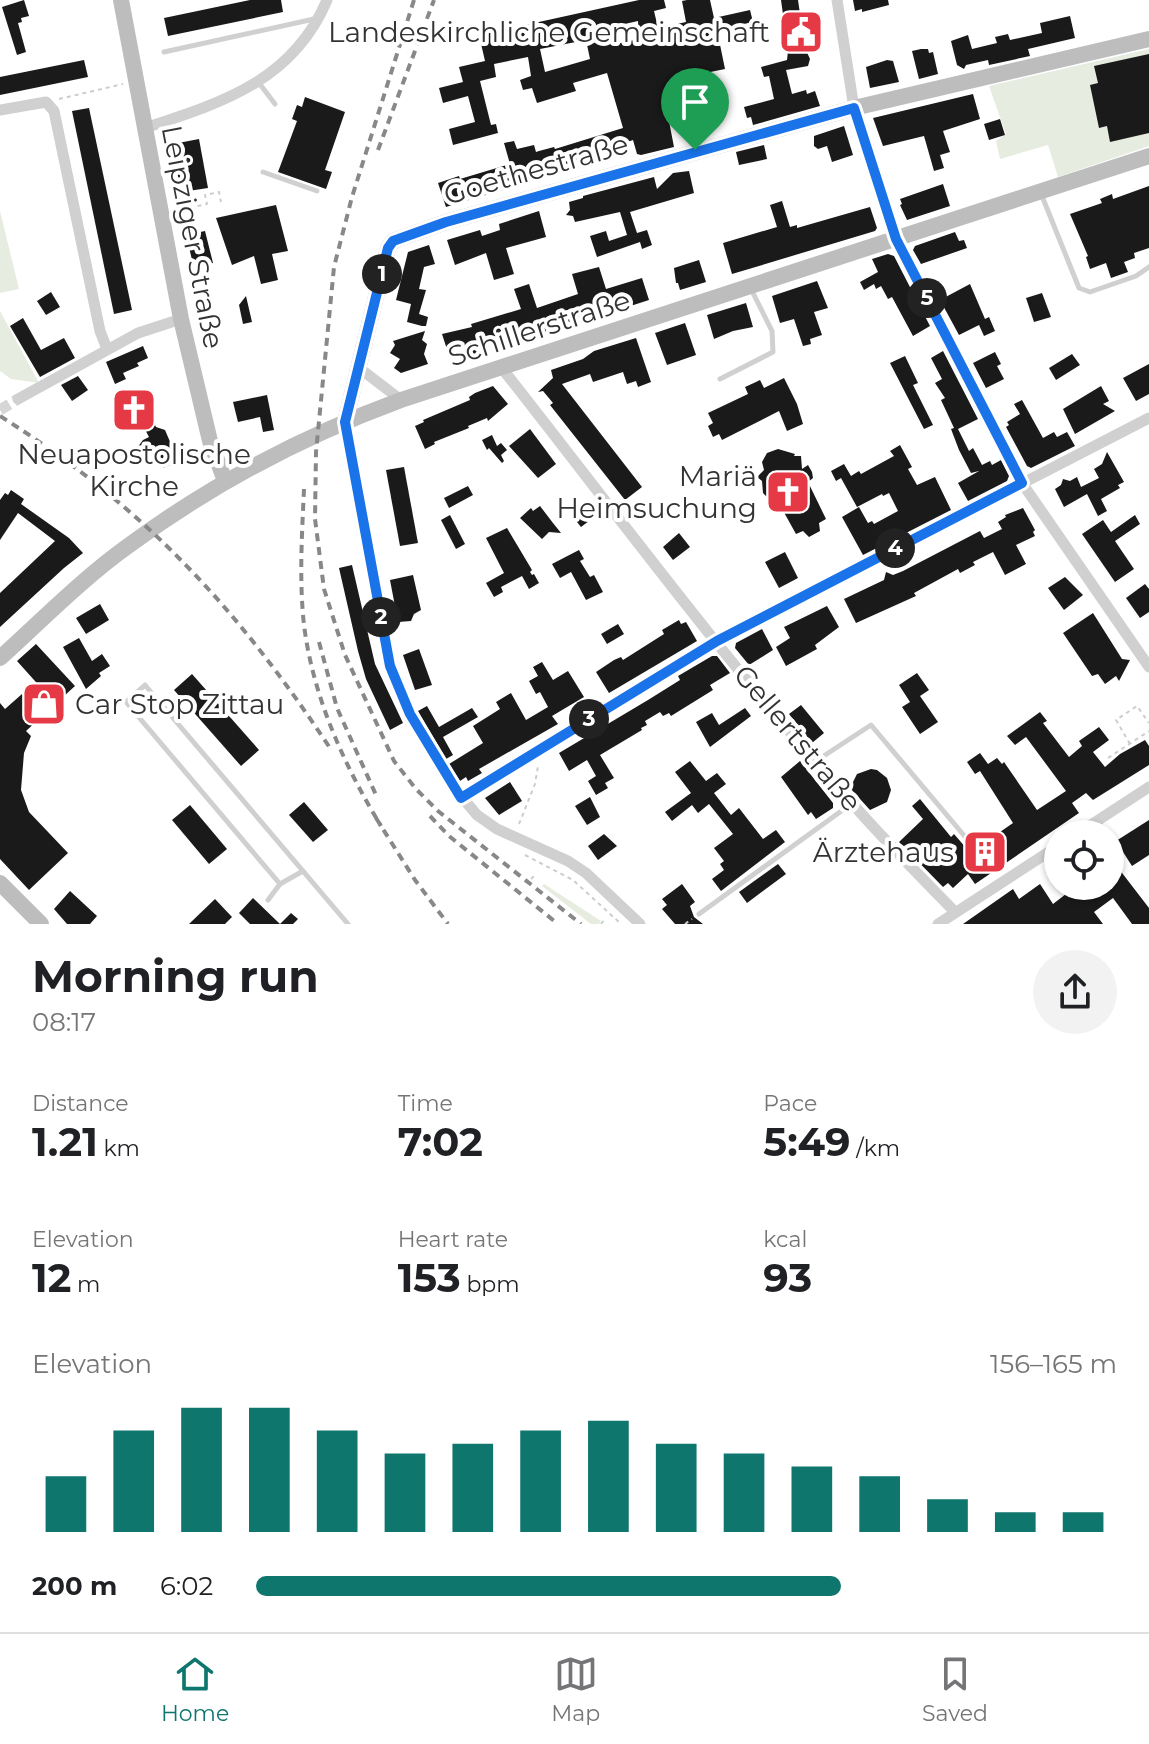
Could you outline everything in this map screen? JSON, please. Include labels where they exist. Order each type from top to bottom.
[{"type":"main road","name":"Leipziger Straße","points":[[121,0],[181,319],[210,441],[225,481]]},
{"type":"main road","name":"Goethestraße","points":[[345,422],[388,248],[393,241],[475,213],[854,108],[1149,39]]},
{"type":"main road","name":"Schillerstraße","points":[[0,658],[126,547],[225,481],[296,442],[401,400],[1149,156]]},
{"type":"main road","points":[[0,883],[41,924]]},
{"type":"street","points":[[145,128],[225,101],[259,83],[290,54],[319,18],[327,0]]},
{"type":"street","points":[[837,0],[854,108],[896,239],[1022,483],[1149,667]]},
{"type":"street","points":[[0,110],[46,102],[54,111],[100,331],[107,349]]},
{"type":"street","points":[[18,399],[138,333],[181,319]]},
{"type":"street","points":[[358,367],[401,400]]},
{"type":"street","name":"Gellertstraße","points":[[501,367],[816,761],[851,803],[955,912]]},
{"type":"street","points":[[461,798],[717,641],[1149,418]]},
{"type":"street","points":[[345,422],[390,666],[410,714],[461,798],[477,815],[586,873],[640,924]]},
{"type":"street","points":[[1098,820],[1149,787]]},
{"type":"street","points":[[938,924],[1044,855]]},
{"type":"lane","points":[[164,52],[319,18]]},
{"type":"lane","points":[[259,83],[275,104]]},
{"type":"lane","points":[[263,172],[317,191]]},
{"type":"lane","points":[[1040,191],[1079,288],[1090,292],[1136,276],[1149,267]]},
{"type":"lane","points":[[720,379],[773,352],[772,331],[750,288]]},
{"type":"lane","points":[[280,884],[126,702],[145,685],[346,923]]},
{"type":"lane","points":[[816,761],[871,725],[967,839]]},
{"type":"lane","points":[[699,914],[851,803]]},
{"type":"lane","points":[[268,900],[280,884],[303,871]]},
{"type":"path","points":[[46,102],[136,82]]},
{"type":"path","points":[[161,214],[207,204],[205,195],[219,192],[221,202]]},
{"type":"path","points":[[1130,744],[1116,720],[1118,716],[1137,706],[1149,723]]},
{"type":"path","points":[[1108,758],[1149,731]]},
{"type":"path","points":[[514,836],[535,784],[539,768],[535,752]]},
{"type":"path","points":[[524,857],[573,880],[621,924]]},
{"type":"path","points":[[601,924],[604,920]]},
{"type":"shaded area","points":[[1149,49],[1149,146],[1058,177],[1048,145],[1000,159],[996,141],[1006,134],[989,86]]},
{"type":"shaded area","points":[[0,211],[19,289],[0,293]]},
{"type":"shaded area","points":[[0,311],[39,383],[11,379],[0,371]]},
{"type":"shaded area","points":[[544,884],[601,921],[599,924],[591,924],[542,886]]},
{"type":"building","points":[[24,0],[29,16],[21,18],[22,22],[18,23],[26,52],[17,55],[2,7]]},
{"type":"building","points":[[250,0],[281,0],[283,12],[168,36],[164,18]]},
{"type":"building","points":[[639,0],[664,0],[666,8],[654,11],[658,28],[686,22],[682,1],[687,0],[710,0],[714,18],[750,10],[753,22],[717,30],[725,69],[671,80],[672,89],[669,89],[675,115],[668,116],[674,147],[641,155],[637,154],[633,140],[616,146],[619,155],[524,183],[503,183],[505,189],[446,207],[438,183],[510,164],[504,143],[514,141],[517,149],[534,145],[536,152],[623,128],[607,73],[573,83],[576,91],[537,103],[532,88],[523,90],[520,80],[531,76],[528,57],[494,64],[496,77],[480,81],[491,125],[496,124],[498,133],[453,145],[449,129],[475,122],[468,96],[443,103],[439,88],[463,82],[459,67],[485,61],[479,35]],"holes":[[[638,21],[639,39],[611,45],[607,28]],[[586,40],[590,59],[545,72],[540,49]]]},
{"type":"building","points":[[781,0],[798,0],[805,48],[810,59],[808,66],[786,70],[792,94],[815,91],[820,106],[753,125],[744,107],[774,99],[769,76],[764,77],[761,67],[787,60]]},
{"type":"building","points":[[853,0],[888,0],[889,5],[862,12],[862,9],[855,11]]},
{"type":"building","points":[[1070,16],[1075,38],[1028,49],[1030,56],[989,65],[988,60],[966,65],[964,69],[957,65],[951,41],[968,35],[972,49],[997,43],[995,37],[1008,34],[1010,40],[1042,33],[1040,23]]},
{"type":"building","points":[[921,49],[933,52],[938,74],[919,79],[912,51]]},
{"type":"building","points":[[1149,54],[1149,133],[1110,142],[1107,126],[1099,128],[1090,85],[1098,83],[1094,66]]},
{"type":"building","points":[[84,60],[88,77],[0,95],[0,77]]},
{"type":"building","points":[[893,61],[899,82],[870,88],[866,67]]},
{"type":"building","points":[[973,94],[980,119],[943,131],[950,152],[940,155],[944,168],[934,171],[924,136],[883,146],[873,118]]},
{"type":"building","points":[[305,97],[345,112],[325,170],[332,172],[326,189],[278,172],[297,121],[292,119],[297,105],[302,107]]},
{"type":"building","points":[[89,108],[132,310],[114,314],[72,111]]},
{"type":"building","points":[[1000,119],[1005,135],[989,140],[984,124]]},
{"type":"building","points":[[844,126],[853,155],[832,162],[827,146],[818,149],[814,146],[814,136]]},
{"type":"building","points":[[199,139],[208,188],[182,192],[173,144]]},
{"type":"building","points":[[764,145],[767,159],[739,165],[736,152]]},
{"type":"building","points":[[689,171],[694,193],[630,212],[637,233],[647,230],[652,245],[642,249],[640,242],[597,257],[590,236],[606,231],[609,241],[627,235],[620,212],[575,222],[573,216],[566,215],[570,210],[569,202],[583,196],[654,177],[657,189],[673,173]]},
{"type":"building","points":[[943,184],[950,206],[907,220],[900,199]]},
{"type":"building","points":[[1149,186],[1149,248],[1134,253],[1135,258],[1124,262],[1128,272],[1111,278],[1106,263],[1090,269],[1088,256],[1070,214],[1102,203],[1100,199],[1112,194],[1113,199]]},
{"type":"building","points":[[782,201],[790,227],[797,225],[797,228],[870,207],[877,228],[732,274],[723,243],[777,227],[770,205]]},
{"type":"building","points":[[276,205],[288,251],[272,254],[278,280],[261,284],[254,256],[232,265],[216,218]]},
{"type":"building","points":[[539,211],[546,237],[506,248],[514,274],[494,280],[486,253],[455,265],[447,240],[480,230],[482,236],[500,230],[499,224]]},
{"type":"building","points":[[205,231],[213,263],[194,268],[186,235]]},
{"type":"building","points":[[955,232],[967,248],[921,264],[913,250],[915,246]]},
{"type":"building","points":[[429,245],[435,264],[424,267],[419,289],[426,290],[419,314],[428,317],[426,326],[422,326],[407,322],[411,304],[396,300],[408,252]]},
{"type":"building","points":[[888,254],[894,256],[930,326],[913,336],[892,297],[888,299],[881,286],[876,289],[874,284],[864,290],[860,282],[878,272],[872,259]]},
{"type":"building","points":[[699,260],[706,282],[680,290],[674,268]]},
{"type":"building","points":[[599,267],[606,289],[642,278],[649,300],[516,343],[506,344],[504,335],[487,340],[490,352],[452,365],[442,334],[521,309],[514,289],[529,284],[537,308],[578,294],[572,274]]},
{"type":"building","points":[[817,281],[828,308],[814,312],[822,335],[810,339],[811,344],[803,346],[794,319],[780,323],[772,296]]},
{"type":"building","points":[[970,284],[985,319],[989,317],[995,331],[984,336],[979,325],[959,335],[940,300]]},
{"type":"building","points":[[51,292],[60,307],[46,315],[37,301]]},
{"type":"building","points":[[1042,293],[1051,317],[1034,322],[1026,298]]},
{"type":"building","points":[[246,296],[252,322],[243,324],[239,305]]},
{"type":"building","points":[[746,303],[753,327],[714,339],[707,315]]},
{"type":"building","points":[[23,318],[41,350],[64,338],[75,358],[40,377],[10,326]]},
{"type":"building","points":[[685,323],[696,355],[667,365],[655,333]]},
{"type":"building","points":[[425,331],[422,340],[427,344],[424,354],[428,364],[401,373],[394,368],[400,359],[390,353],[395,345],[393,341]]},
{"type":"building","points":[[636,338],[651,382],[638,387],[636,381],[627,384],[623,372],[593,382],[590,374],[562,384],[642,487],[625,500],[550,405],[553,403],[543,391],[538,392],[553,378],[551,370],[583,359],[594,351]]},
{"type":"building","points":[[143,346],[148,358],[123,373],[126,379],[115,384],[106,362]]},
{"type":"building","points":[[943,351],[978,419],[958,429],[969,451],[973,448],[982,465],[990,461],[992,465],[1001,460],[1009,476],[1007,481],[968,501],[958,483],[979,471],[971,473],[959,450],[951,429],[954,428],[941,400],[945,398],[935,383],[942,379],[931,358]]},
{"type":"building","points":[[995,352],[1001,364],[997,366],[1004,379],[986,388],[973,363]]},
{"type":"building","points":[[1072,354],[1080,365],[1056,380],[1049,368]]},
{"type":"building","points":[[905,356],[918,383],[913,385],[933,425],[924,429],[890,363]]},
{"type":"building","points":[[1149,364],[1149,394],[1136,401],[1123,378]]},
{"type":"building","points":[[78,376],[88,390],[72,401],[61,385]]},
{"type":"building","points":[[784,378],[803,424],[787,431],[779,411],[722,440],[719,434],[713,437],[708,426],[713,423],[708,413],[748,394],[745,387],[760,380],[764,388]]},
{"type":"building","points":[[493,386],[508,404],[488,421],[487,418],[468,426],[425,449],[415,426]]},
{"type":"building","points":[[1101,386],[1109,401],[1103,404],[1115,411],[1075,434],[1063,409]]},
{"type":"building","points":[[140,394],[156,427],[165,430],[183,460],[163,468],[159,457],[143,463],[137,448],[149,437],[138,416],[124,423],[119,411],[132,404],[130,399]]},
{"type":"building","points":[[267,395],[274,430],[263,432],[260,417],[238,422],[233,402]]},
{"type":"building","points":[[1022,400],[1043,438],[1054,432],[1057,437],[1067,432],[1075,446],[1031,468],[1027,466],[1006,427],[1009,425],[1007,422],[1020,414],[1014,404]]},
{"type":"building","points":[[530,429],[556,464],[538,478],[509,446]]},
{"type":"building","points":[[492,435],[497,446],[501,443],[507,450],[501,455],[502,463],[489,448],[487,450],[482,440]]},
{"type":"building","points":[[900,445],[912,467],[908,469],[917,485],[935,477],[951,510],[863,555],[842,517],[859,507],[868,523],[872,521],[874,524],[898,511],[889,493],[857,507],[841,478],[836,481],[831,471],[844,464],[851,476],[859,471],[861,474],[894,456],[890,451]]},
{"type":"building","name":"Mariä Heimsuchung","points":[[778,449],[801,456],[802,469],[808,465],[812,472],[813,478],[808,482],[826,519],[819,523],[820,531],[809,537],[803,531],[796,534],[776,498],[768,498],[763,493],[762,481],[757,477],[764,470],[762,462],[767,453]]},
{"type":"building","points":[[1107,452],[1124,482],[1118,485],[1120,488],[1101,499],[1107,511],[1098,516],[1087,494],[1064,507],[1055,489],[1063,479],[1070,481],[1077,477],[1081,487],[1099,478],[1094,469],[1102,464]]},
{"type":"building","points":[[404,467],[418,543],[400,546],[386,470]]},
{"type":"building","points":[[468,486],[473,495],[449,508],[444,498]]},
{"type":"building","points":[[11,490],[24,499],[21,504],[69,538],[83,553],[0,627],[0,593],[55,541],[18,513],[0,540],[0,500]]},
{"type":"building","points":[[540,506],[561,533],[549,532],[542,539],[520,518],[531,508],[533,511]]},
{"type":"building","points":[[584,508],[593,518],[581,527],[573,517]]},
{"type":"building","points":[[1023,508],[1035,530],[1035,536],[1016,545],[1026,564],[1005,575],[993,552],[960,573],[958,569],[914,593],[916,596],[856,623],[844,599],[884,580],[886,572],[893,575],[903,571],[980,531],[984,538],[1002,529],[998,522],[1005,515]]},
{"type":"building","points":[[450,515],[465,544],[456,549],[441,520]]},
{"type":"building","points":[[1135,515],[1140,524],[1115,541],[1134,569],[1115,582],[1082,534],[1103,520],[1111,532]]},
{"type":"building","points":[[507,528],[539,583],[529,589],[522,576],[501,587],[503,592],[494,597],[486,583],[504,573],[486,538]]},
{"type":"building","points":[[679,533],[690,547],[673,560],[663,547]]},
{"type":"building","points":[[579,550],[584,559],[580,561],[590,577],[594,575],[603,592],[586,600],[571,572],[560,578],[552,564]]},
{"type":"building","points":[[785,552],[798,578],[779,588],[765,562]]},
{"type":"building","points":[[352,565],[375,664],[403,723],[390,730],[366,679],[358,651],[339,568]]},
{"type":"building","points":[[413,575],[421,610],[414,614],[411,621],[398,622],[390,580]]},
{"type":"building","points":[[1065,577],[1083,595],[1064,610],[1048,588]]},
{"type":"building","points":[[1145,584],[1149,589],[1149,612],[1140,618],[1126,598]]},
{"type":"building","points":[[100,604],[109,620],[86,634],[76,618]]},
{"type":"building","points":[[827,606],[839,627],[815,645],[817,649],[786,666],[776,647],[790,638],[784,627]]},
{"type":"building","points":[[1093,613],[1122,659],[1130,660],[1119,681],[1116,676],[1105,684],[1098,674],[1092,676],[1063,633]]},
{"type":"building","points":[[679,620],[681,624],[686,622],[697,641],[609,693],[596,672],[614,660],[621,657],[623,660],[664,634],[662,630]]},
{"type":"building","points":[[618,624],[624,634],[607,644],[601,634]]},
{"type":"building","points":[[762,629],[773,650],[749,665],[735,648],[736,643]]},
{"type":"building","points":[[79,638],[92,661],[102,654],[110,666],[99,673],[101,676],[86,689],[63,647]]},
{"type":"building","points":[[36,644],[75,686],[26,731],[31,736],[24,753],[21,790],[29,812],[68,853],[29,890],[0,859],[0,703],[5,709],[22,694],[30,703],[43,690],[17,661]]},
{"type":"building","points":[[419,649],[432,685],[415,690],[403,655]]},
{"type":"building","points":[[717,656],[730,673],[710,685],[713,690],[671,716],[669,713],[663,716],[660,712],[645,721],[647,725],[642,730],[600,755],[614,778],[605,783],[608,788],[596,795],[588,781],[596,776],[587,760],[569,771],[559,753],[680,680],[678,676]]},
{"type":"building","points":[[542,662],[553,680],[568,671],[584,697],[552,716],[558,724],[479,769],[482,773],[468,781],[466,777],[460,781],[449,764],[483,743],[473,726],[500,709],[496,702],[511,693],[526,720],[548,707],[529,681],[538,676],[533,667]]},
{"type":"building","points":[[917,673],[929,690],[920,696],[938,722],[920,734],[902,707],[910,702],[899,685]]},
{"type":"building","points":[[192,674],[259,750],[241,766],[174,690]]},
{"type":"building","points":[[801,705],[824,733],[812,743],[789,714]]},
{"type":"building","points":[[427,706],[439,727],[472,708],[478,717],[443,737],[453,755],[446,759],[418,711]]},
{"type":"building","points":[[745,708],[751,716],[710,747],[696,722],[712,713],[719,725]]},
{"type":"building","points":[[1040,712],[1047,721],[1043,723],[1069,757],[1082,746],[1079,741],[1099,727],[1109,740],[1093,752],[1105,767],[1145,740],[1149,746],[1149,765],[1093,800],[1086,793],[1072,803],[1079,813],[1069,820],[1044,820],[1044,837],[975,884],[968,874],[953,888],[948,883],[943,887],[899,842],[923,819],[912,806],[920,799],[951,837],[954,834],[967,849],[974,844],[977,848],[1013,823],[980,771],[975,774],[967,762],[980,753],[988,764],[997,758],[1002,764],[1004,762],[1037,810],[1066,791],[1026,737],[1015,745],[1007,736]]},
{"type":"building","points":[[690,761],[706,781],[717,773],[726,784],[714,793],[731,815],[739,808],[763,839],[776,830],[785,842],[721,891],[712,879],[724,870],[720,864],[724,861],[714,848],[733,834],[709,804],[698,813],[692,805],[672,821],[665,812],[691,793],[675,772]]},
{"type":"building","points":[[800,761],[833,803],[833,808],[816,819],[811,812],[808,815],[781,777]]},
{"type":"building","points":[[871,769],[887,778],[891,790],[887,802],[870,810],[850,788],[857,774]]},
{"type":"building","points":[[510,782],[522,801],[499,815],[485,798]]},
{"type":"building","points":[[590,797],[600,817],[587,825],[575,806]]},
{"type":"building","points":[[304,802],[328,830],[313,842],[289,815]]},
{"type":"building","points":[[190,805],[227,849],[209,864],[172,820]]},
{"type":"building","points":[[1149,820],[1149,855],[1132,866],[1124,854],[1124,836]]},
{"type":"building","points":[[604,834],[617,846],[598,860],[588,846]]},
{"type":"building","points":[[778,864],[786,874],[747,903],[739,892]]},
{"type":"building","points":[[1124,876],[1149,908],[1149,924],[1132,924],[1114,900],[1124,900]]},
{"type":"building","points":[[682,884],[695,902],[690,906],[694,917],[703,924],[675,924],[662,909],[667,905],[662,899]]},
{"type":"building","points":[[1040,884],[1044,900],[1050,900],[1053,904],[1058,900],[1110,900],[1094,912],[1103,924],[963,924],[1013,889],[1019,899]]},
{"type":"building","points":[[70,891],[97,916],[90,924],[67,924],[54,909]]},
{"type":"building","points":[[253,898],[280,924],[250,924],[239,913]]},
{"type":"building","points":[[215,899],[232,917],[225,924],[189,924]]},
{"type":"building","points":[[291,913],[298,919],[293,924],[280,924]]},
{"type":"tunnel","points":[[0,410],[18,399]]},
{"type":"railway","points":[[414,0],[352,197],[334,267],[316,452],[315,519],[324,589],[345,655],[394,761],[438,811],[581,924]]},
{"type":"railway","points":[[378,150],[434,0]]},
{"type":"railway","points":[[0,416],[100,487],[186,565],[261,652],[332,751]]},
{"type":"railway","points":[[304,489],[301,557],[308,652],[332,730],[381,826]]},
{"type":"railway","points":[[319,642],[337,708],[376,795]]},
{"type":"railway","points":[[430,816],[449,836],[558,924]]},
{"type":"railway","points":[[376,818],[415,880],[448,924]]},
{"type":"place","name":"Landeskirchliche Gemeinschaft","points":[[801,32]]},
{"type":"place","name":"Neuapostolische Kirche","points":[[134,410]]},
{"type":"place","name":"Mariä Heimsuchung","points":[[788,492]]},
{"type":"place","name":"Car Stop Zittau","points":[[44,704]]},
{"type":"place","name":"Ärztehaus","points":[[985,852]]},
{"type":"route","points":[[854,108],[896,239],[1022,483],[717,641],[461,798],[397,688],[390,666],[350,460],[345,422],[388,248],[393,241],[446,222],[695,150],[854,108]]}]
